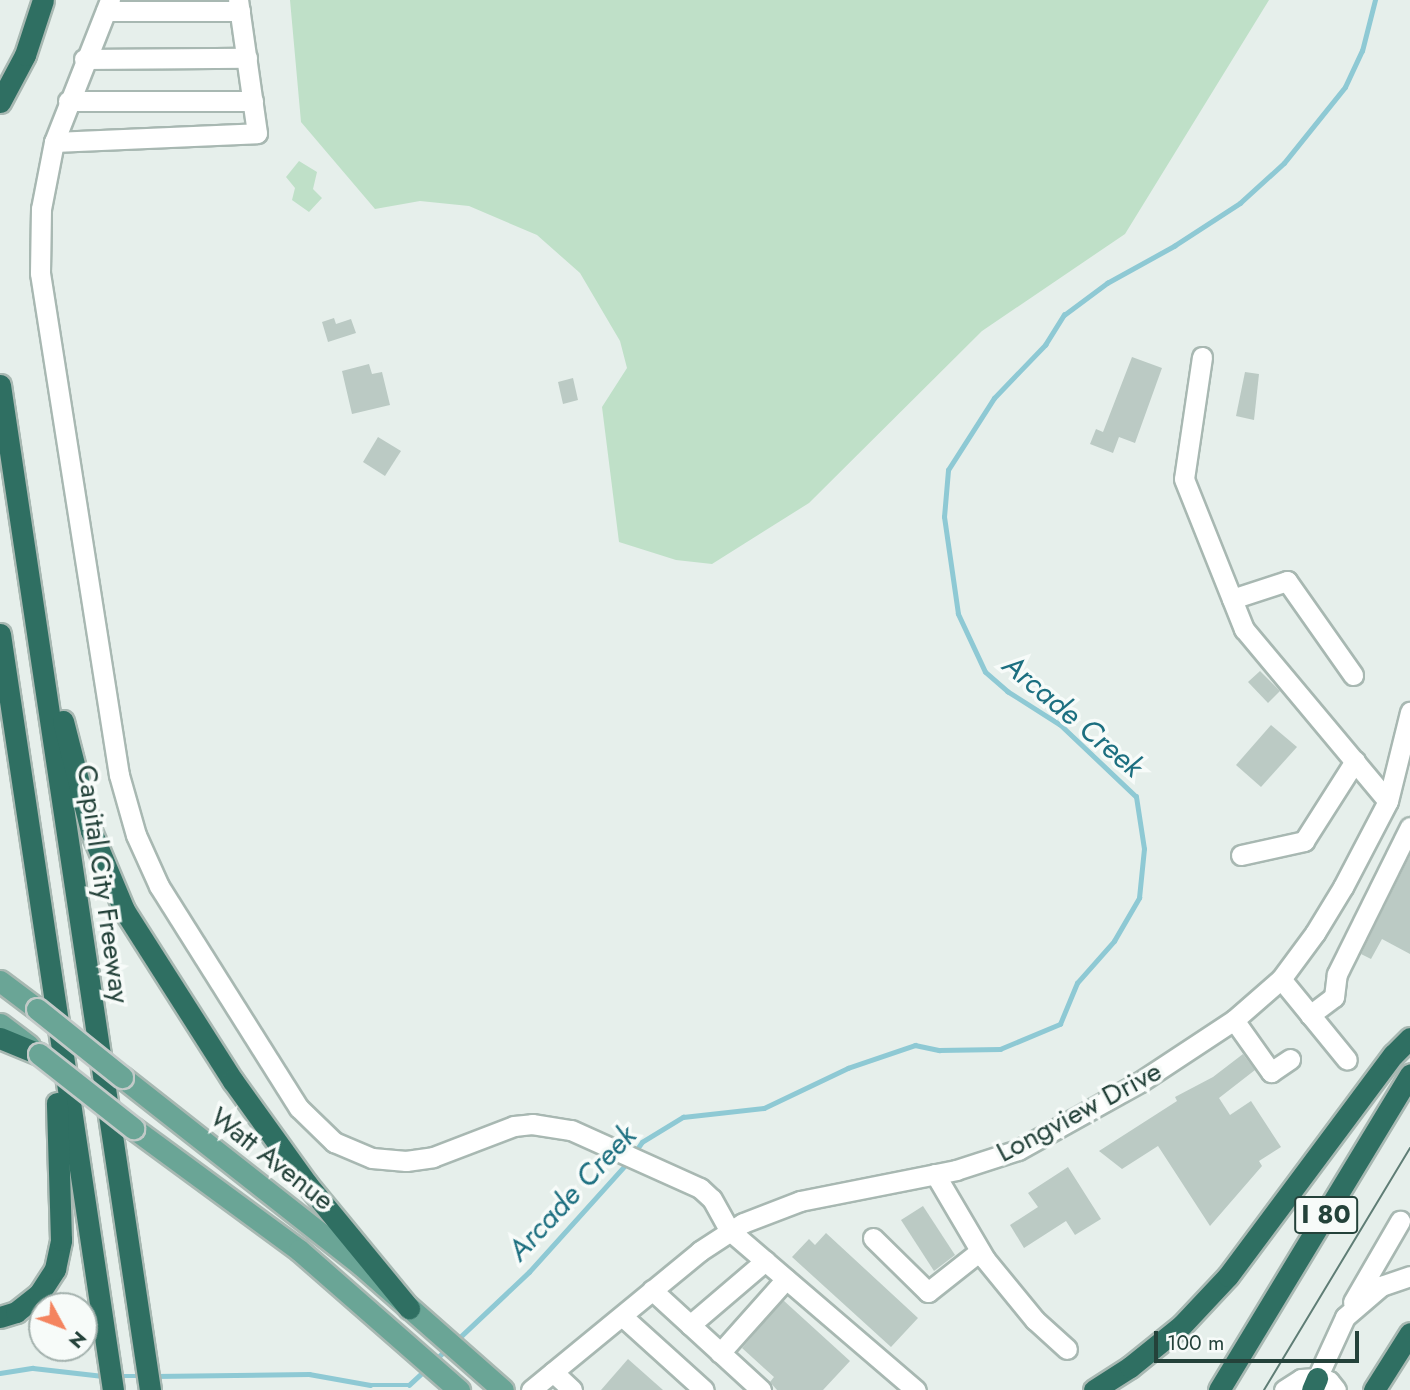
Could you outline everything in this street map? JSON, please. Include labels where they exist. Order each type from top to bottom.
[{"type":"highway","points":[[0,102],[26,55],[43,0]]},
{"type":"highway","name":"Capital City Freeway","points":[[0,385],[150,1390]]},
{"type":"highway","points":[[34,611],[91,831],[124,909],[240,1091],[307,1184],[415,1312]]},
{"type":"highway","points":[[0,634],[20,774],[45,1005],[61,1240],[55,1269],[39,1294],[16,1312],[0,1317]]},
{"type":"highway","points":[[0,717],[20,774]]},
{"type":"highway","points":[[45,1005],[113,1390]]},
{"type":"highway","points":[[0,1038],[39,1054]]},
{"type":"highway","points":[[1094,1390],[1130,1367],[1182,1325],[1228,1276],[1393,1055],[1410,1038]]},
{"type":"highway","name":"I 80","points":[[1219,1390],[1410,1073]]},
{"type":"highway","points":[[1374,1390],[1410,1333]]},
{"type":"main road","name":"Watt Avenue","points":[[0,981],[45,1005],[122,1077],[311,1225],[503,1390]]},
{"type":"main road","name":"Watt Avenue","points":[[0,1024],[132,1128],[299,1250],[458,1390]]},
{"type":"street","points":[[54,142],[257,133],[239,5],[108,6],[68,100],[54,142],[40,228],[44,313],[119,775],[136,835],[150,869],[299,1108],[334,1142],[372,1158],[406,1161],[433,1157],[514,1126],[553,1125],[666,1172],[700,1188],[712,1199],[729,1230],[916,1390]]},
{"type":"street","points":[[85,59],[247,58]]},
{"type":"street","points":[[68,100],[253,101]]},
{"type":"street","points":[[1202,357],[1184,479],[1244,629],[1388,801]]},
{"type":"street","points":[[1232,599],[1287,581],[1353,675]]},
{"type":"street","name":"Longview Drive","points":[[531,1390],[729,1230],[774,1209],[800,1201],[991,1160],[1045,1137],[1172,1062],[1234,1020],[1281,979],[1315,933],[1388,801],[1410,712]]},
{"type":"street","points":[[1241,855],[1304,841],[1355,761]]},
{"type":"street","points":[[1310,1015],[1335,997],[1337,974],[1410,827]]},
{"type":"street","points":[[1281,979],[1347,1060]]},
{"type":"street","points":[[1234,1020],[1271,1072],[1290,1059]]},
{"type":"street","points":[[935,1174],[980,1251],[1035,1320],[1067,1349]]},
{"type":"street","points":[[1314,1384],[1345,1317],[1399,1221]]},
{"type":"street","points":[[873,1238],[928,1292],[980,1251]]},
{"type":"street","points":[[690,1325],[765,1261]]},
{"type":"street","points":[[1345,1317],[1381,1286],[1410,1276]]},
{"type":"street","points":[[720,1353],[786,1279]]},
{"type":"street","points":[[652,1290],[761,1390]]},
{"type":"street","points":[[622,1316],[705,1390]]},
{"type":"street","points":[[552,1372],[572,1390]]},
{"type":"street","points":[[1284,1390],[1301,1379],[1314,1384],[1329,1381],[1336,1390]]},
{"type":"green space","points":[[290,0],[1269,0],[1125,234],[982,331],[809,503],[712,564],[676,560],[619,542],[602,407],[627,368],[620,341],[580,273],[537,235],[469,206],[420,201],[375,209],[301,122]]},
{"type":"green space","points":[[299,161],[317,172],[313,189],[322,198],[309,212],[292,200],[295,188],[286,177]]},
{"type":"building","points":[[334,318],[336,324],[351,319],[356,333],[328,342],[322,322]]},
{"type":"building","points":[[1132,357],[1162,368],[1135,443],[1119,437],[1113,453],[1090,444],[1096,429],[1103,432]]},
{"type":"building","points":[[369,364],[372,374],[382,372],[390,405],[352,414],[342,371]]},
{"type":"building","points":[[1245,372],[1259,374],[1254,420],[1236,416]]},
{"type":"building","points":[[573,378],[578,400],[563,404],[558,382]]},
{"type":"building","points":[[378,437],[401,451],[385,476],[363,462]]},
{"type":"building","points":[[1260,671],[1280,691],[1268,703],[1248,682]]},
{"type":"building","points":[[1271,725],[1297,747],[1261,787],[1236,765]]},
{"type":"building","points":[[1410,855],[1410,954],[1382,939],[1371,959],[1361,954]]},
{"type":"building","points":[[1243,1054],[1255,1070],[1219,1098],[1230,1115],[1251,1101],[1281,1147],[1259,1161],[1262,1166],[1210,1226],[1158,1146],[1122,1169],[1099,1151],[1177,1101],[1175,1097],[1213,1077]]},
{"type":"building","points":[[1068,1167],[1101,1219],[1075,1235],[1066,1221],[1024,1248],[1010,1225],[1038,1207],[1028,1193]]},
{"type":"building","points":[[923,1206],[955,1255],[934,1271],[901,1220]]},
{"type":"building","points":[[826,1233],[918,1318],[891,1347],[792,1257],[809,1239],[815,1245]]},
{"type":"building","points":[[783,1300],[850,1361],[823,1390],[777,1390],[770,1382],[774,1377],[742,1348]]},
{"type":"building","points":[[628,1359],[663,1390],[601,1390]]},
{"type":"waterway","name":"Arcade Creek","points":[[635,1152],[642,1142],[683,1117],[764,1108],[848,1068],[915,1045],[939,1050],[1000,1049],[1060,1024],[1077,983],[1114,941],[1139,898],[1144,849],[1136,797],[1060,725],[1008,692],[985,672],[958,614],[944,517],[948,470],[994,398],[1045,345],[1064,315],[1107,283],[1174,246],[1240,203],[1284,163],[1345,87],[1362,51],[1375,0]]},
{"type":"waterway","name":"Arcade Creek","points":[[457,1340],[529,1272],[628,1162]]},
{"type":"waterway","name":"Arcade Creek","points":[[434,1361],[448,1348]]},
{"type":"waterway","name":"Arcade Creek","points":[[0,1373],[33,1368],[103,1376]]},
{"type":"waterway","name":"Arcade Creek","points":[[154,1376],[309,1374],[370,1385],[409,1385],[425,1370]]},
{"type":"waterway","name":"Arcade Creek","points":[[115,1376],[142,1376]]},
{"type":"tram line","points":[[1264,1390],[1410,1148]]}]
